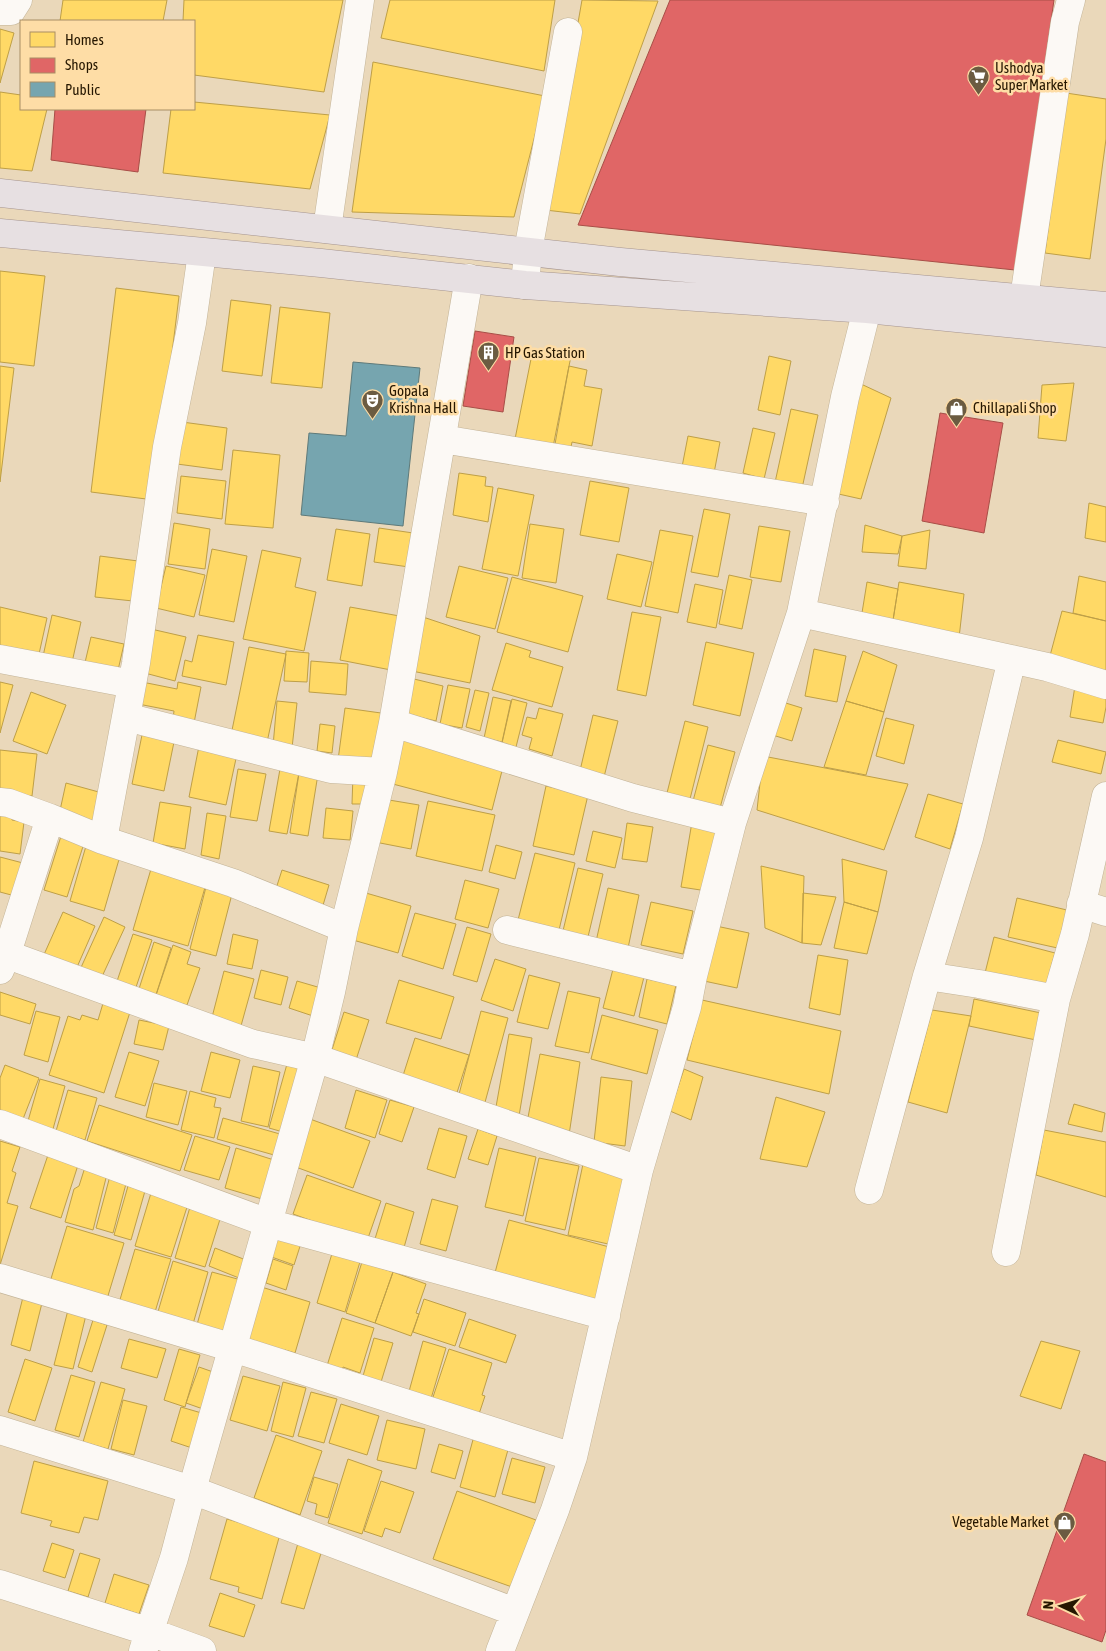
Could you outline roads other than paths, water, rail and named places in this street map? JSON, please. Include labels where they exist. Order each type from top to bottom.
[{"type":"main road","points":[[0,193],[620,262],[1106,306]]},
{"type":"main road","points":[[0,233],[525,285],[867,309],[1106,333]]},
{"type":"street","points":[[0,11],[11,11],[18,0]]},
{"type":"street","points":[[327,229],[360,0]]},
{"type":"street","points":[[1024,298],[1065,22],[1070,0]]},
{"type":"street","points":[[525,285],[528,251],[568,32]]},
{"type":"street","points":[[103,840],[132,684],[167,447],[192,322],[202,253]]},
{"type":"street","points":[[146,1642],[174,1558],[315,1058],[331,992],[344,928],[383,772],[393,723],[469,278]]},
{"type":"street","points":[[500,1651],[555,1510],[573,1457],[639,1170],[687,1007],[693,976],[732,823],[801,613],[845,397],[867,309]]},
{"type":"street","points":[[442,439],[825,502]]},
{"type":"street","points":[[801,613],[1047,666],[1106,685]]},
{"type":"street","points":[[0,659],[132,684]]},
{"type":"street","points":[[869,1190],[927,976],[970,838],[1012,659]]},
{"type":"street","points":[[126,717],[331,769],[383,772]]},
{"type":"street","points":[[393,723],[633,798],[732,823]]},
{"type":"street","points":[[1006,1252],[1056,999],[1075,934],[1093,908],[1106,796]]},
{"type":"street","points":[[0,802],[9,803],[50,818],[103,840],[233,883],[344,928]]},
{"type":"street","points":[[50,818],[2,958],[253,1044],[315,1058],[639,1170]]},
{"type":"street","points":[[507,930],[693,976]]},
{"type":"street","points":[[927,976],[1056,999]]},
{"type":"street","points":[[0,1124],[268,1223],[606,1316]]},
{"type":"street","points":[[0,1278],[233,1348],[573,1457]]},
{"type":"street","points":[[0,1430],[192,1490],[515,1612]]},
{"type":"street","points":[[0,1584],[146,1642],[202,1651]]},
{"type":"place","name":"Ushodya Super Market","points":[[979,96]]},
{"type":"place","name":"HP Gas Station","points":[[489,372]]},
{"type":"place","name":"Gopala Krishna Hall","points":[[373,419]]},
{"type":"place","name":"Chillapali Shop","points":[[957,427]]},
{"type":"place","name":"Vegetable Market","points":[[1065,1541]]}]
